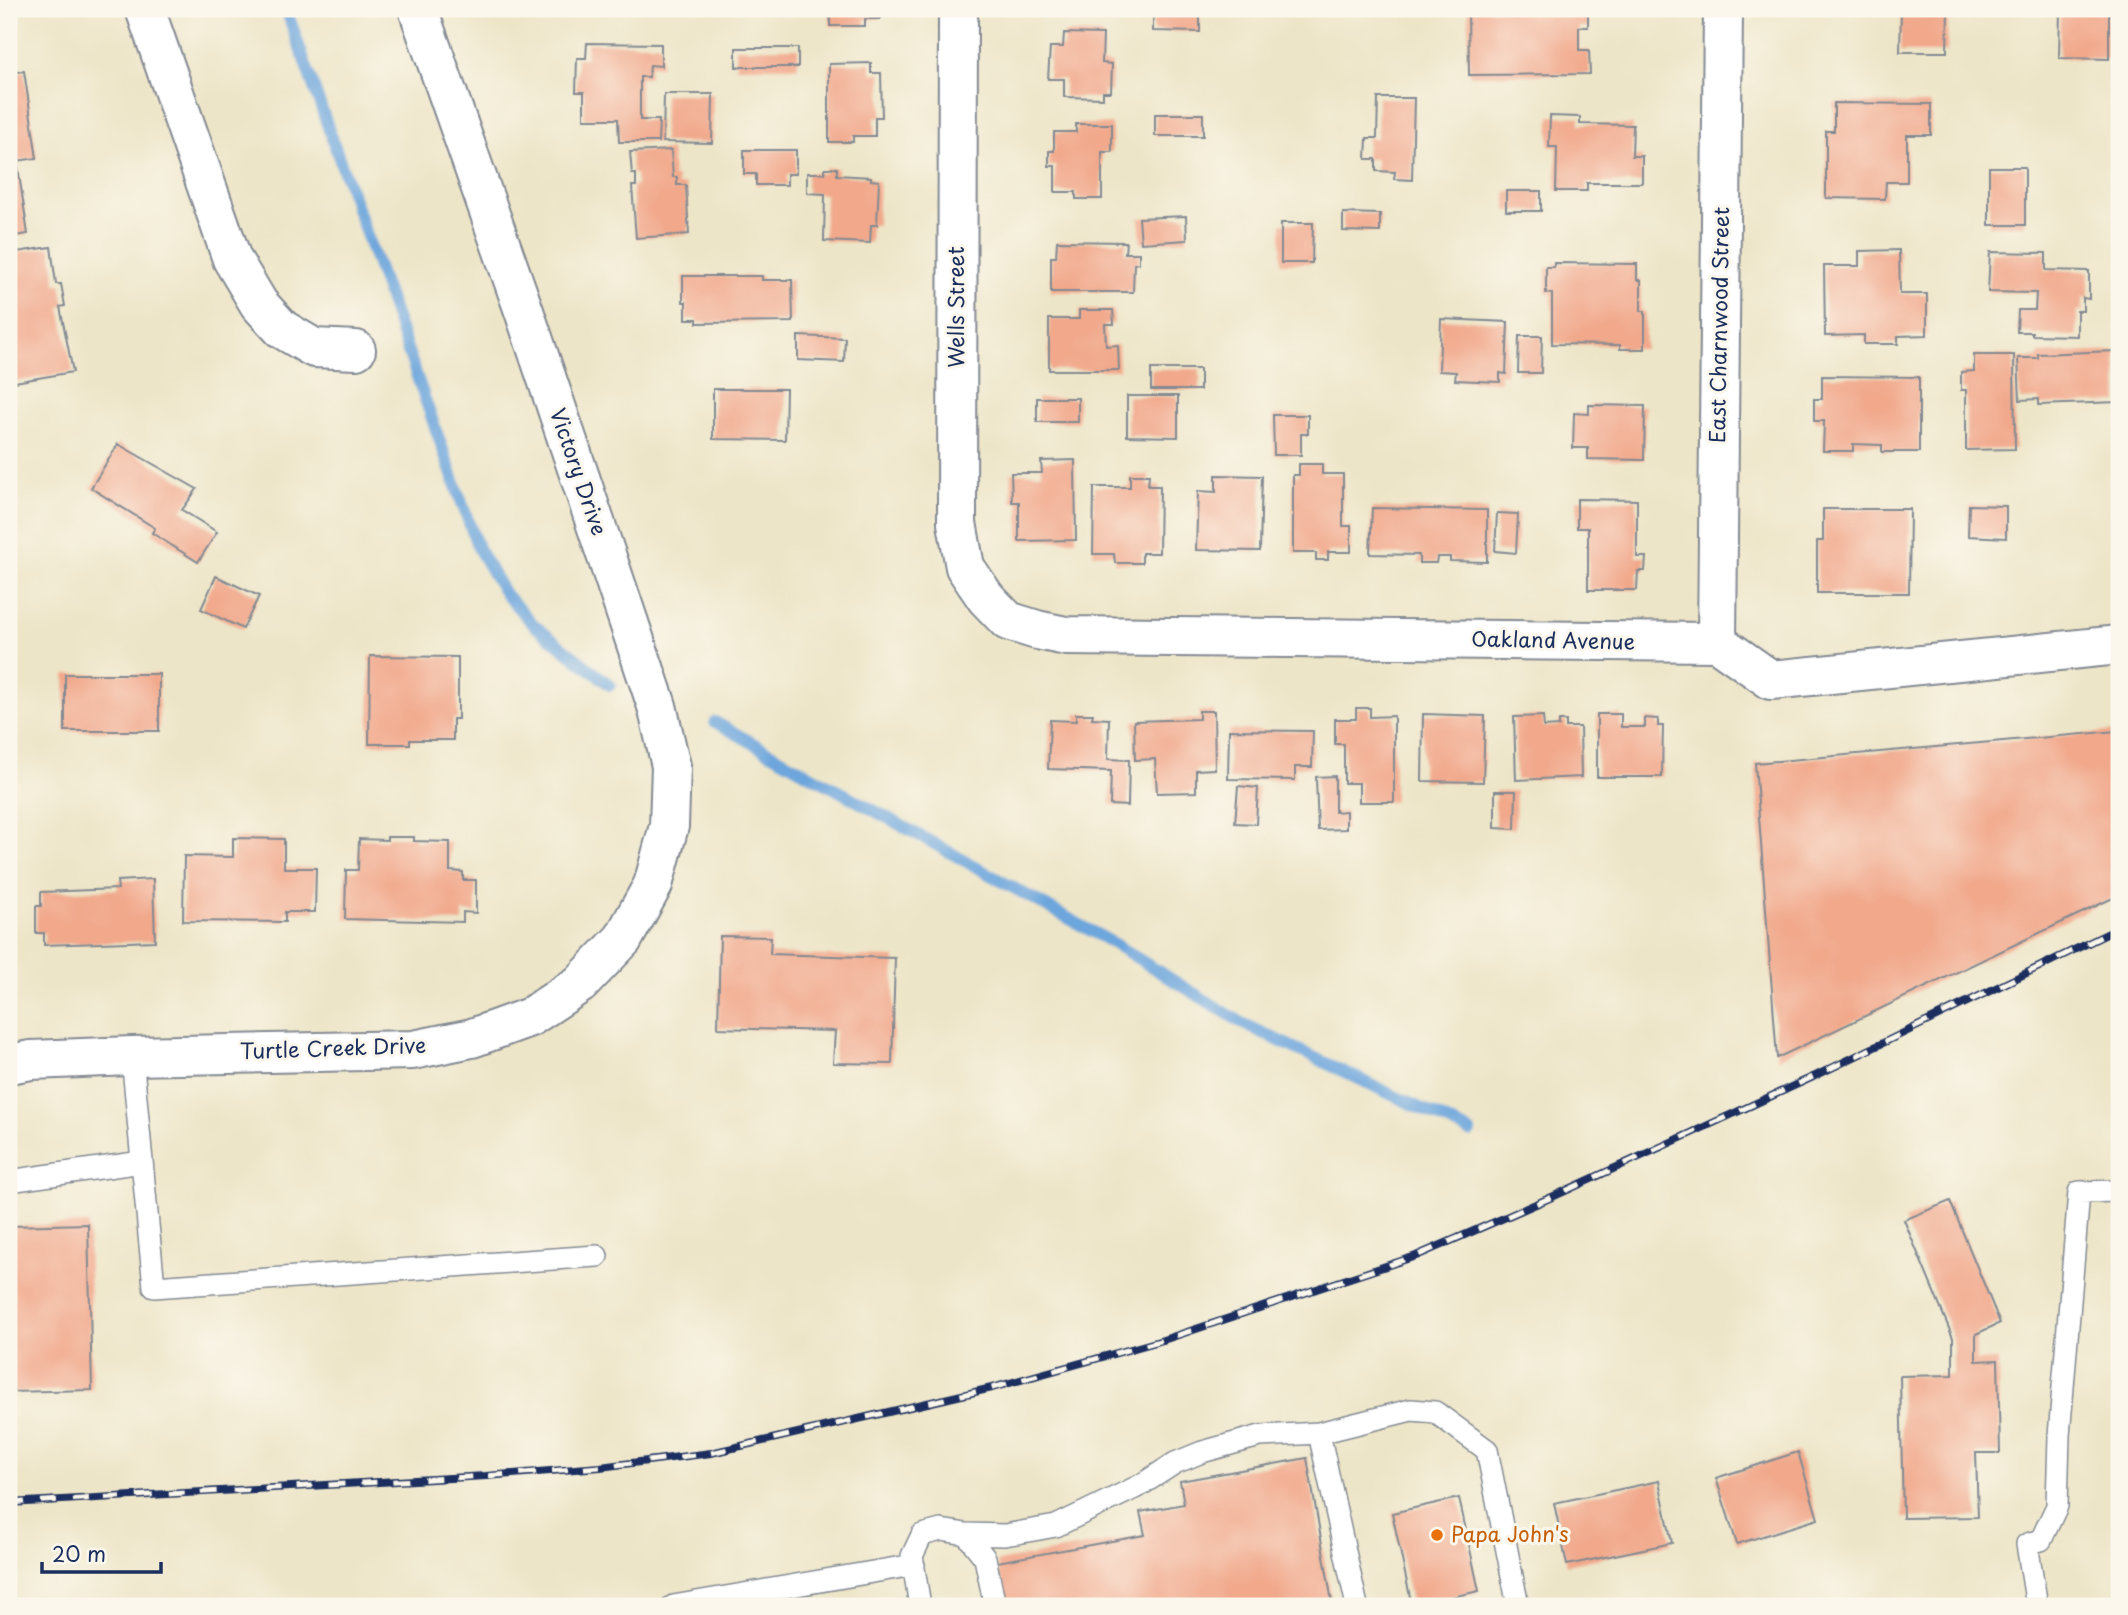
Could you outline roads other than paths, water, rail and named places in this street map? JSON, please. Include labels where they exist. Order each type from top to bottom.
[{"type":"street","points":[[145,9],[232,259],[258,303],[282,329],[314,348],[356,350]]},
{"type":"street","name":"Victory Drive","points":[[418,9],[524,311],[653,693],[666,742],[671,766],[669,827],[653,885],[623,939]]},
{"type":"street","name":"Wells Street","points":[[958,9],[957,523],[965,567],[986,598]]},
{"type":"street","name":"East Charnwood Street","points":[[1717,642],[1723,9]]},
{"type":"street","name":"Oakland Avenue","points":[[986,598],[1008,621],[1066,636],[1717,642]]},
{"type":"street","points":[[1717,642],[1771,680],[2119,645]]},
{"type":"street","name":"Turtle Creek Drive","points":[[9,1064],[31,1060],[132,1056],[412,1050],[472,1038],[530,1017],[580,984],[623,939]]},
{"type":"lane","points":[[132,1056],[154,1287],[597,1256]]},
{"type":"lane","points":[[9,1181],[142,1162]]},
{"type":"lane","points":[[2037,1606],[2027,1544],[2041,1540],[2057,1506],[2059,1436],[2079,1192],[2119,1191]]},
{"type":"lane","points":[[920,1606],[912,1556],[922,1535],[941,1530],[1005,1535],[1056,1526],[1141,1485],[1175,1463],[1202,1452],[1259,1436],[1319,1433],[1411,1410],[1436,1412],[1487,1450],[1518,1606]]},
{"type":"lane","points":[[1319,1433],[1357,1606]]},
{"type":"lane","points":[[966,1534],[985,1558],[995,1606]]},
{"type":"lane","points":[[673,1606],[914,1565]]},
{"type":"waterway","points":[[286,9],[478,548],[505,594],[535,626],[610,685]]},
{"type":"waterway","points":[[715,722],[1111,942],[1244,1024],[1470,1132]]},
{"type":"railway","points":[[9,1503],[600,1467],[711,1453],[992,1388],[1163,1340],[1416,1256],[1552,1197],[1813,1077],[2119,928]]},
{"type":"place","name":"Papa John's","points":[[1437,1535]]}]
